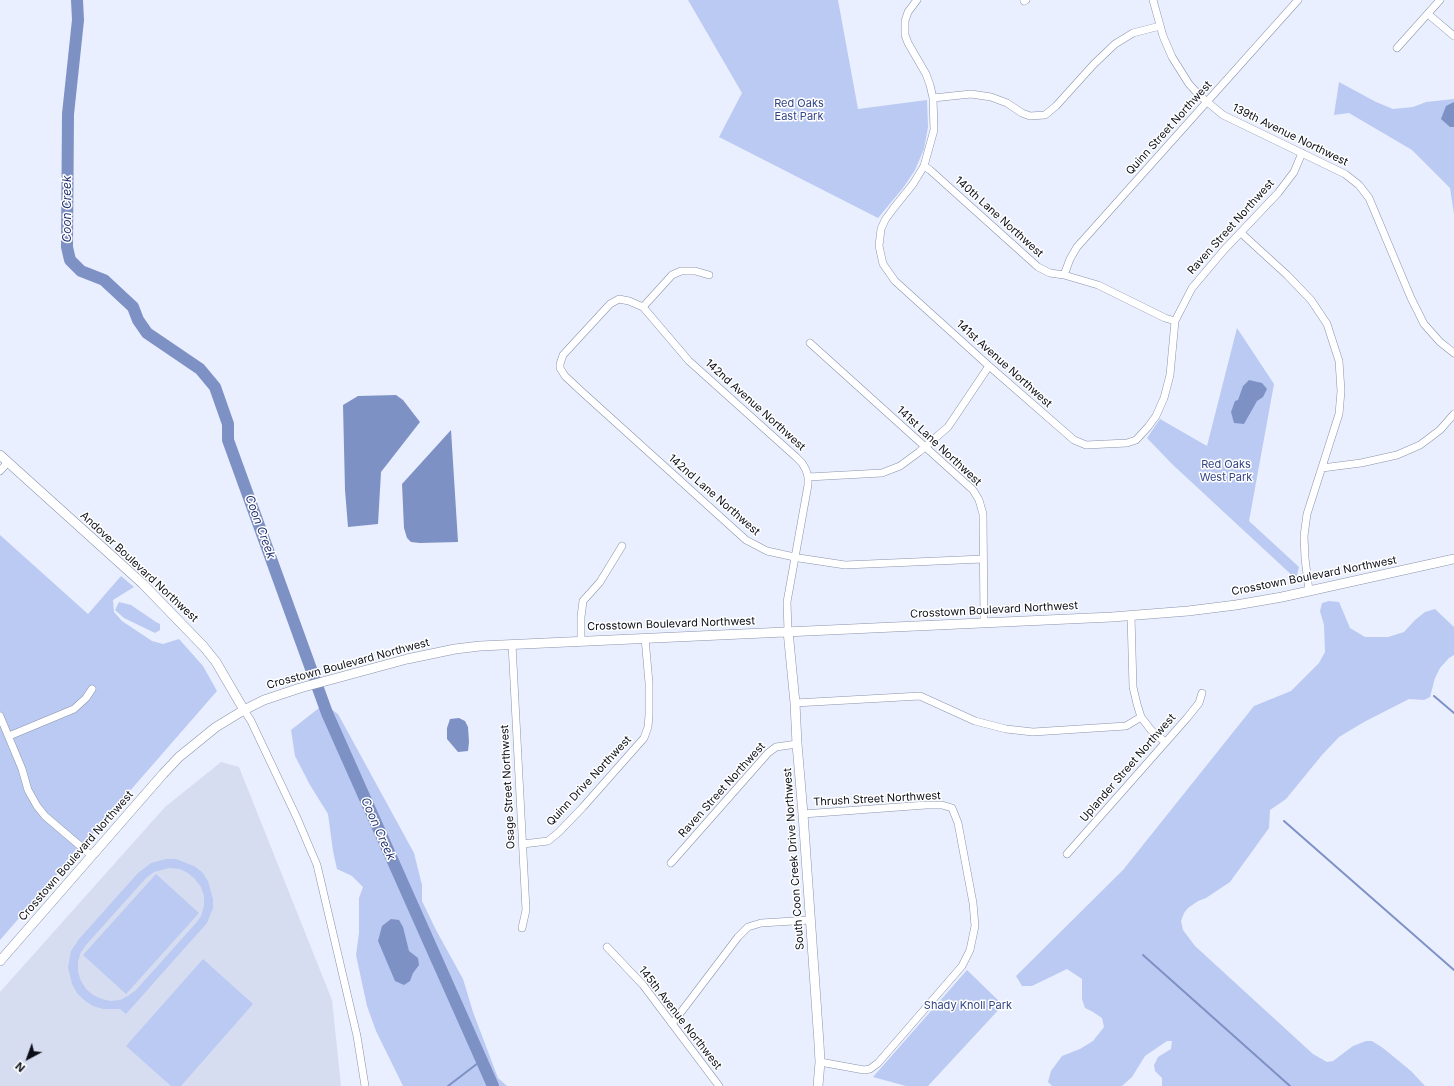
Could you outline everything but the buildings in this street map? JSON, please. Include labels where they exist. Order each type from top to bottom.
[{"type":"street","points":[[917,0],[908,12],[905,21],[905,35],[926,74],[933,98],[934,130],[929,154],[924,166]]},
{"type":"street","name":"139th Avenue Northwest","points":[[1153,0],[1160,26],[1172,57],[1189,84],[1200,96],[1223,114],[1345,174],[1359,185],[1369,198],[1405,284],[1424,324],[1440,342],[1454,352]]},
{"type":"street","name":"Quinn Street Northwest","points":[[1064,275],[1070,259],[1077,247],[1298,0]]},
{"type":"street","points":[[1398,48],[1440,0]]},
{"type":"street","points":[[1428,14],[1454,36]]},
{"type":"street","points":[[933,98],[971,94],[978,95],[991,97],[1007,103],[1022,113],[1030,116],[1046,115],[1115,44],[1133,33],[1160,26]]},
{"type":"street","name":"Raven Street Northwest","points":[[1127,443],[1136,440],[1145,431],[1156,416],[1164,398],[1170,375],[1175,321],[1192,288],[1224,250],[1241,234],[1278,193],[1294,172],[1302,154]]},
{"type":"street","name":"141st Avenue Northwest","points":[[924,166],[913,184],[892,209],[881,229],[879,246],[883,264],[895,280],[989,366],[1074,440],[1086,445],[1127,443]]},
{"type":"street","name":"140th Lane Northwest","points":[[924,166],[1038,267],[1050,273],[1064,275],[1098,285],[1165,318],[1175,321]]},
{"type":"street","points":[[1241,234],[1287,275],[1311,300],[1327,324],[1339,361],[1341,391],[1339,414],[1307,514],[1304,536],[1309,591]]},
{"type":"street","points":[[643,307],[672,275],[681,271],[695,271],[709,275]]},
{"type":"street","name":"142nd Lane Northwest","points":[[643,307],[629,301],[619,299],[610,304],[563,355],[560,368],[565,376],[746,540],[767,551],[845,566],[984,559]]},
{"type":"street","name":"142nd Avenue Northwest","points":[[643,307],[689,361],[802,463],[808,477]]},
{"type":"street","name":"141st Lane Northwest","points":[[810,343],[973,490],[979,500],[983,514],[984,622]]},
{"type":"street","points":[[788,631],[787,602],[808,477],[882,473],[900,466],[925,447],[948,426],[989,366]]},
{"type":"street","points":[[1322,468],[1361,463],[1397,455],[1420,445],[1440,430],[1454,414]]},
{"type":"street","name":"Andover Boulevard Northwest","points":[[0,455],[143,584],[204,647],[216,662],[244,710]]},
{"type":"street","points":[[0,471],[8,462]]},
{"type":"street","points":[[581,640],[583,601],[600,582],[622,546]]},
{"type":"street","name":"Crosstown Boulevard Northwest","points":[[0,961],[179,757],[216,728],[244,710],[264,700],[300,688],[431,653],[474,646],[1131,616],[1188,611],[1236,605],[1309,591],[1454,559]]},
{"type":"street","points":[[1131,616],[1133,687],[1141,717],[1151,730],[1165,742]]},
{"type":"street","name":"South Coon Creek Drive Northwest","points":[[788,631],[795,704],[820,1062],[818,1086]]},
{"type":"street","name":"Quinn Drive Northwest","points":[[523,844],[548,841],[559,832],[644,738],[648,727],[649,715],[649,683],[645,638]]},
{"type":"street","name":"Osage Street Northwest","points":[[512,644],[526,910],[522,928]]},
{"type":"street","points":[[9,736],[74,709],[86,698],[92,689]]},
{"type":"street","name":"Uplander Street Northwest","points":[[1067,854],[1199,703],[1202,693]]},
{"type":"street","points":[[795,704],[920,696],[975,721],[1006,729],[1033,732],[1126,726],[1141,717]]},
{"type":"street","points":[[244,710],[252,721],[317,865],[357,1036],[365,1086]]},
{"type":"street","points":[[0,716],[9,736],[28,790],[37,806],[45,816],[92,856]]},
{"type":"street","name":"Raven Street Northwest","points":[[671,864],[768,753],[776,747],[797,744]]},
{"type":"street","name":"Thrush Street Northwest","points":[[803,814],[926,805],[942,805],[952,808],[958,823],[973,903],[975,926],[970,950],[962,966],[887,1054],[870,1069],[864,1070],[820,1062]]},
{"type":"street","points":[[672,1024],[738,937],[748,927],[761,923],[810,920]]},
{"type":"street","name":"145th Avenue Northwest","points":[[607,947],[643,984],[719,1086]]},
{"type":"shaded area","points":[[1454,102],[1454,127],[1450,127],[1441,119],[1446,106]]},
{"type":"shaded area","points":[[1249,380],[1262,383],[1267,389],[1263,397],[1257,401],[1244,424],[1234,423],[1231,412],[1235,401],[1238,400],[1243,386]]},
{"type":"shaded area","points":[[396,395],[403,400],[420,422],[381,472],[378,524],[348,527],[345,490],[343,405],[358,396]]},
{"type":"shaded area","points":[[451,430],[458,542],[411,542],[407,538],[404,528],[402,484]]},
{"type":"shaded area","points":[[459,718],[465,721],[468,727],[468,751],[458,752],[447,739],[447,728],[450,719]]},
{"type":"shaded area","points":[[221,762],[239,767],[332,1000],[341,1086],[0,1086],[0,992],[165,807]]},
{"type":"shaded area","points":[[391,919],[399,920],[403,927],[409,951],[418,958],[419,965],[413,973],[410,981],[404,985],[395,981],[378,941],[382,926]]},
{"type":"green space","name":"Red Oaks East Park","points":[[688,0],[838,0],[858,109],[927,100],[928,127],[924,149],[915,170],[903,188],[878,218],[719,137],[742,93]]},
{"type":"green space","points":[[1339,82],[1376,102],[1393,109],[1413,107],[1426,102],[1454,99],[1454,214],[1450,188],[1412,150],[1349,113],[1334,115]]},
{"type":"green space","name":"Red Oaks West Park","points":[[1237,328],[1274,384],[1249,521],[1299,567],[1296,579],[1172,464],[1147,438],[1160,419],[1207,446]]},
{"type":"green space","points":[[0,535],[88,614],[121,576],[134,587],[113,600],[114,612],[122,621],[152,641],[163,644],[179,639],[203,666],[217,691],[0,940]]},
{"type":"green space","points":[[1329,601],[1339,602],[1350,628],[1365,637],[1388,637],[1404,632],[1425,612],[1435,609],[1454,627],[1454,655],[1449,658],[1440,668],[1435,678],[1430,697],[1424,700],[1409,699],[1364,722],[1339,737],[1322,755],[1286,799],[1270,810],[1269,828],[1230,882],[1188,908],[1181,921],[1183,930],[1195,946],[1313,1054],[1327,1062],[1333,1061],[1353,1046],[1366,1041],[1372,1041],[1411,1071],[1425,1086],[1162,1086],[1162,1078],[1155,1071],[1154,1065],[1158,1057],[1171,1049],[1172,1041],[1167,1041],[1145,1056],[1132,1077],[1122,1086],[1052,1086],[1048,1082],[1051,1071],[1062,1056],[1080,1049],[1093,1041],[1104,1027],[1102,1018],[1085,1008],[1082,999],[1082,979],[1067,969],[1032,986],[1022,986],[1016,976],[1123,870],[1254,706],[1291,691],[1319,663],[1325,652],[1324,625],[1320,611],[1322,603]]},
{"type":"green space","points":[[119,602],[131,605],[160,624],[160,630],[155,633],[124,618],[115,610]]},
{"type":"green space","points":[[324,704],[338,714],[414,853],[422,885],[422,901],[463,979],[473,1012],[498,1078],[507,1086],[403,1086],[376,1031],[367,1006],[356,955],[359,933],[359,898],[363,887],[352,876],[337,869],[328,814],[310,785],[295,756],[291,730]]},
{"type":"green space","points":[[166,859],[176,859],[194,866],[202,872],[208,881],[213,899],[213,908],[207,923],[126,1014],[120,1009],[103,1009],[93,1006],[77,993],[72,984],[68,967],[71,951],[79,939],[138,873],[151,863]],"holes":[[[169,868],[180,869],[188,873],[201,887],[204,896],[204,906],[201,916],[136,990],[128,996],[120,1000],[110,1001],[93,995],[86,989],[78,972],[78,961],[81,952],[146,878],[154,872]]]},
{"type":"green space","points":[[156,874],[199,913],[126,994],[83,955]]},
{"type":"green space","points":[[203,959],[253,1004],[181,1086],[171,1086],[126,1046]]},
{"type":"green space","name":"Shady Knoll Park","points":[[967,970],[1003,1005],[928,1086],[906,1086],[873,1077]]},
{"type":"waterway","name":"Coon Creek","points":[[77,0],[78,20],[68,114],[67,247],[70,260],[81,271],[104,280],[133,307],[138,320],[147,333],[200,369],[215,387],[228,424],[228,440],[327,713],[493,1086]]},
{"type":"waterway","points":[[1434,696],[1454,713]]},
{"type":"waterway","points":[[1284,821],[1454,970]]},
{"type":"waterway","points":[[1143,955],[1290,1086]]},
{"type":"waterway","points":[[448,1086],[482,1060]]}]
